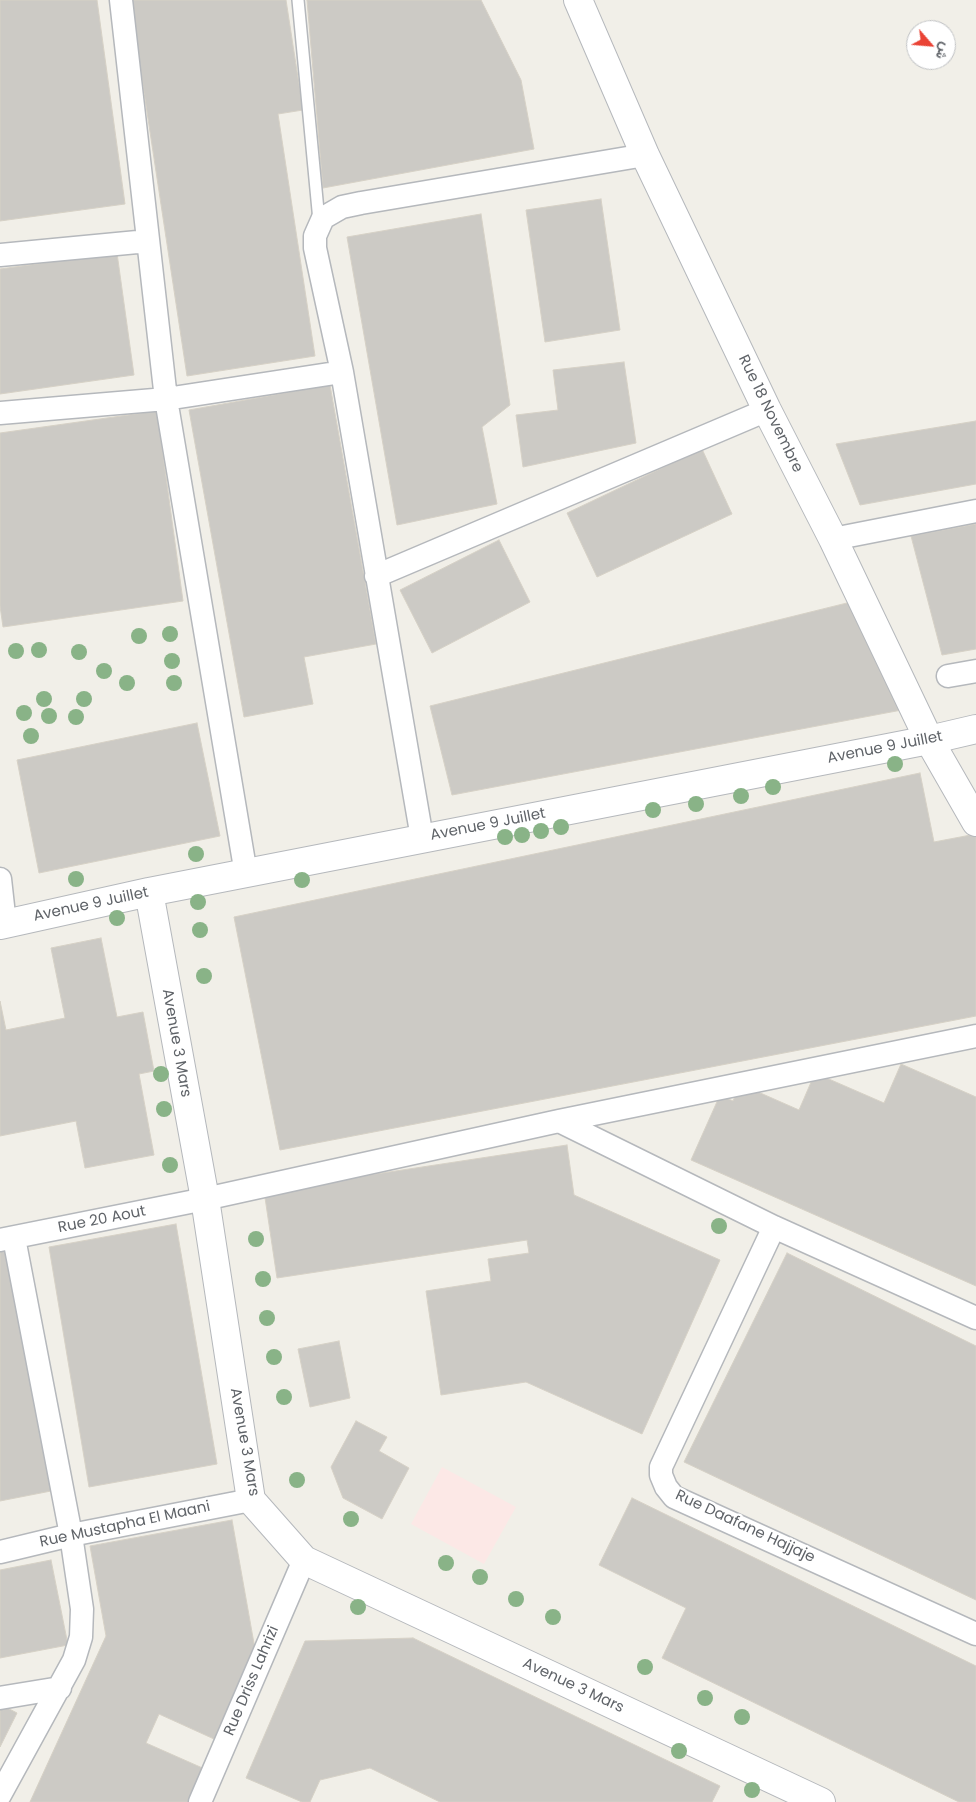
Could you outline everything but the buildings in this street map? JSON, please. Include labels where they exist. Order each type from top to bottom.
[{"type":"street","points":[[121,0],[166,399],[246,874]]},
{"type":"street","name":"Rue 18 Novembre","points":[[578,0],[646,155],[767,410],[833,539],[929,740],[976,822]]},
{"type":"street","points":[[422,838],[342,372],[315,248],[315,236],[319,223],[330,213],[361,203],[646,155]]},
{"type":"street","points":[[0,256],[148,241]]},
{"type":"street","points":[[0,414],[166,399],[342,372]]},
{"type":"street","points":[[376,576],[767,410]]},
{"type":"street","points":[[833,539],[976,510]]},
{"type":"street","points":[[948,676],[976,671]]},
{"type":"street","name":"Avenue 9 Juillet","points":[[3,924],[149,892],[976,730]]},
{"type":"street","points":[[0,879],[3,924]]},
{"type":"street","name":"Avenue 3 Mars","points":[[149,892],[205,1199],[251,1500],[304,1560],[821,1802]]},
{"type":"street","name":"Rue 20 Aout","points":[[7,1239],[205,1199],[559,1121],[976,1036]]},
{"type":"street","points":[[559,1121],[774,1227],[976,1318]]},
{"type":"street","name":"Rue Daafane Hajjaje","points":[[774,1227],[661,1467],[661,1475],[666,1487],[674,1497],[976,1634]]},
{"type":"street","points":[[0,1795],[74,1660],[81,1637],[82,1609],[71,1536],[7,1239]]},
{"type":"street","name":"Rue Mustapha El Maani","points":[[0,1552],[251,1500]]},
{"type":"street","name":"Rue Driss Lahrizi","points":[[207,1800],[304,1560]]},
{"type":"street","points":[[0,1698],[60,1688]]},
{"type":"lane","points":[[298,0],[319,223]]},
{"type":"shaded area","points":[[442,1467],[516,1507],[484,1564],[411,1524]]}]
